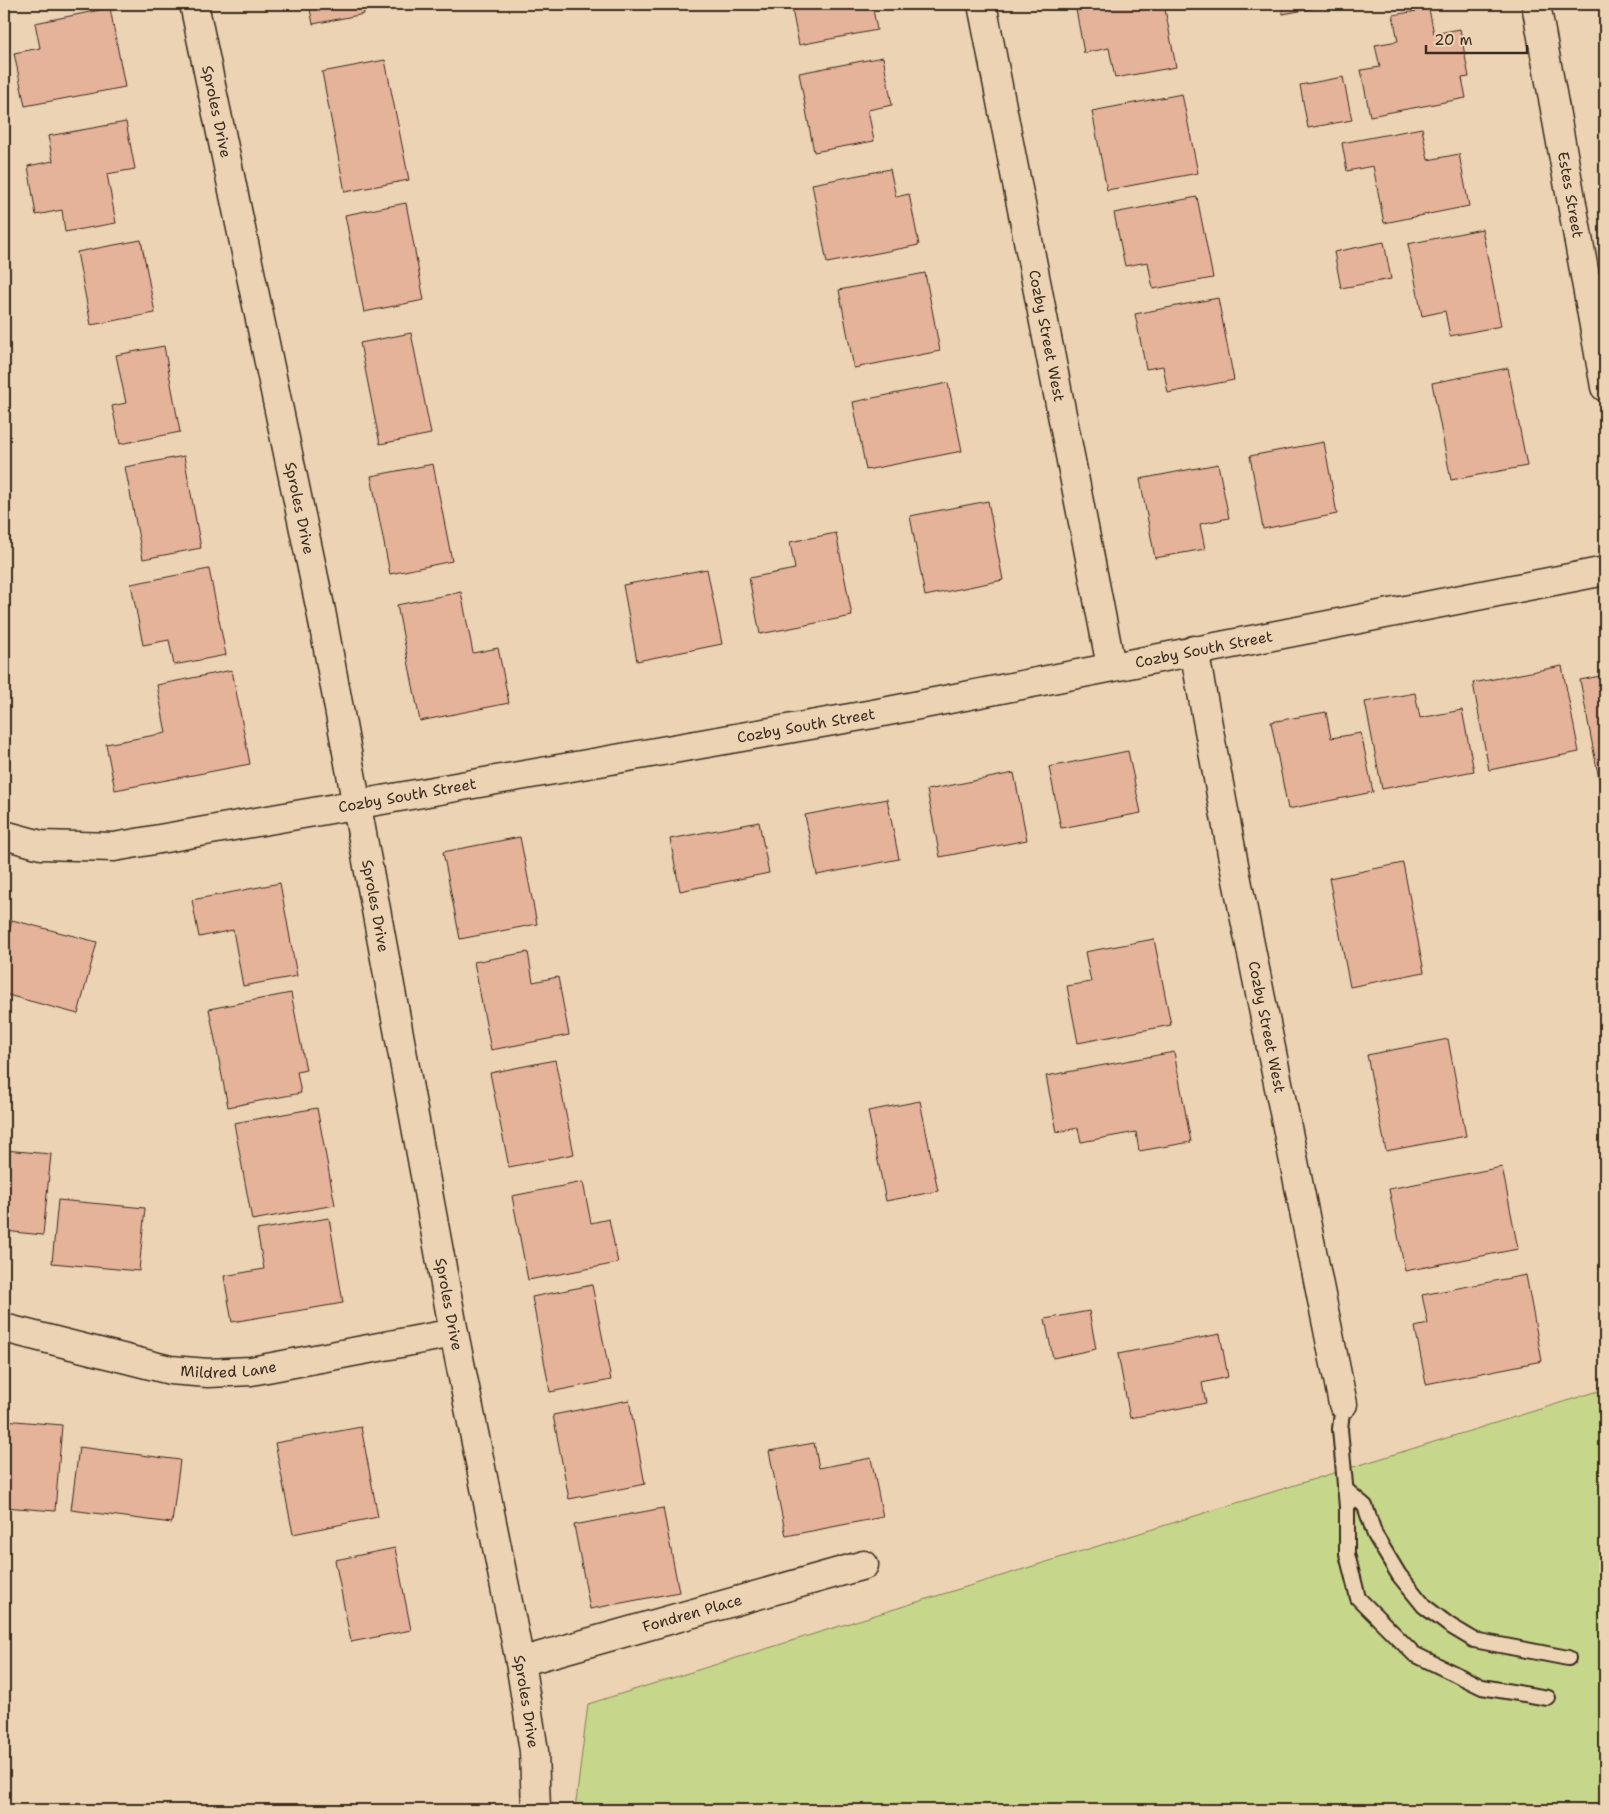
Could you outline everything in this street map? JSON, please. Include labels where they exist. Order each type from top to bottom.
[{"type":"street","name":"Sproles Drive","points":[[194,4],[321,611],[454,1333],[520,1662],[534,1751],[536,1810]]},
{"type":"street","name":"Cozby Street West","points":[[982,4],[1111,666]]},
{"type":"street","name":"Estes Street","points":[[1536,4],[1605,387]]},
{"type":"street","name":"Cozby South Street","points":[[4,836],[41,845],[114,847],[873,714],[1605,571]]},
{"type":"street","name":"Cozby Street West","points":[[1194,650],[1236,875],[1343,1404]]},
{"type":"street","name":"Mildred Lane","points":[[4,1328],[170,1370],[208,1373],[251,1371],[454,1333]]},
{"type":"street","name":"Fondren Place","points":[[520,1662],[864,1565]]},
{"type":"lane","points":[[1343,1404],[1340,1429],[1346,1489],[1347,1554],[1358,1598],[1414,1654],[1482,1687],[1548,1698]]},
{"type":"lane","points":[[1346,1489],[1365,1506],[1375,1535],[1399,1575],[1424,1606],[1449,1625],[1474,1640],[1568,1658]]},
{"type":"green space","points":[[1605,1389],[1605,1810],[575,1810],[588,1704]]},
{"type":"building","points":[[309,4],[362,4],[364,14],[313,24]]},
{"type":"building","points":[[791,4],[872,4],[877,30],[799,45]]},
{"type":"building","points":[[1075,4],[1164,4],[1176,67],[1115,78],[1109,48],[1084,53]]},
{"type":"building","points":[[1281,4],[1315,4],[1315,8],[1283,14]]},
{"type":"building","points":[[1344,4],[1367,4],[1345,8]]},
{"type":"building","points":[[110,8],[125,87],[25,106],[14,53],[40,48],[35,23]]},
{"type":"building","points":[[1429,9],[1434,34],[1460,29],[1469,77],[1462,78],[1466,98],[1370,116],[1361,70],[1380,67],[1375,45],[1398,41],[1393,15]]},
{"type":"building","points":[[883,57],[892,105],[868,110],[874,141],[814,152],[799,73]]},
{"type":"building","points":[[385,60],[409,180],[345,192],[322,72]]},
{"type":"building","points":[[1343,77],[1352,120],[1308,128],[1300,85]]},
{"type":"building","points":[[1182,94],[1198,173],[1107,190],[1092,111]]},
{"type":"building","points":[[126,122],[135,169],[107,174],[116,223],[65,232],[62,210],[36,215],[28,166],[53,161],[48,136]]},
{"type":"building","points":[[1422,128],[1428,160],[1459,154],[1469,206],[1384,223],[1373,166],[1347,171],[1342,143]]},
{"type":"building","points":[[890,169],[896,197],[909,194],[919,245],[827,263],[812,184]]},
{"type":"building","points":[[1197,197],[1213,278],[1153,289],[1148,262],[1125,266],[1114,213]]},
{"type":"building","points":[[406,203],[424,300],[364,312],[345,215]]},
{"type":"building","points":[[1482,229],[1501,326],[1450,336],[1445,311],[1422,316],[1408,244]]},
{"type":"building","points":[[141,240],[155,313],[91,325],[77,252]]},
{"type":"building","points":[[1384,242],[1391,279],[1341,288],[1334,252]]},
{"type":"building","points":[[925,273],[940,351],[854,368],[839,290]]},
{"type":"building","points":[[1218,298],[1234,380],[1168,393],[1163,366],[1146,369],[1135,314]]},
{"type":"building","points":[[411,333],[431,434],[380,444],[360,343]]},
{"type":"building","points":[[164,346],[180,432],[120,444],[112,406],[126,403],[116,355]]},
{"type":"building","points":[[1508,368],[1527,466],[1451,480],[1432,383]]},
{"type":"building","points":[[948,383],[962,451],[866,470],[853,402]]},
{"type":"building","points":[[1324,442],[1337,514],[1263,529],[1250,456]]},
{"type":"building","points":[[184,456],[201,548],[143,559],[125,467]]},
{"type":"building","points":[[433,464],[452,561],[390,574],[371,476]]},
{"type":"building","points":[[1218,464],[1229,518],[1200,524],[1205,549],[1155,558],[1140,479]]},
{"type":"building","points":[[988,501],[1003,580],[925,596],[910,516]]},
{"type":"building","points":[[836,533],[852,616],[760,634],[749,578],[795,569],[790,542]]},
{"type":"building","points":[[209,569],[226,655],[174,665],[169,640],[143,645],[131,584]]},
{"type":"building","points":[[707,569],[722,644],[637,661],[623,585]]},
{"type":"building","points":[[461,592],[473,653],[498,648],[509,703],[420,721],[397,605]]},
{"type":"building","points":[[1562,666],[1579,752],[1489,770],[1473,683]]},
{"type":"building","points":[[232,670],[250,764],[115,790],[106,744],[166,733],[157,685]]},
{"type":"building","points":[[1605,675],[1605,778],[1599,779],[1580,680]]},
{"type":"building","points":[[1415,693],[1420,718],[1462,710],[1474,771],[1382,789],[1365,702]]},
{"type":"building","points":[[1326,712],[1331,738],[1361,733],[1373,792],[1288,809],[1271,722]]},
{"type":"building","points":[[1128,751],[1141,813],[1061,828],[1049,767]]},
{"type":"building","points":[[1014,773],[1027,840],[940,857],[927,790]]},
{"type":"building","points":[[887,799],[899,859],[817,875],[805,815]]},
{"type":"building","points":[[759,822],[769,873],[680,891],[670,839]]},
{"type":"building","points":[[520,837],[537,924],[460,939],[443,852]]},
{"type":"building","points":[[1403,863],[1424,972],[1350,987],[1329,878]]},
{"type":"building","points":[[280,883],[297,976],[243,986],[233,930],[199,937],[192,900]]},
{"type":"building","points":[[12,920],[97,942],[78,1014],[4,994],[4,951]]},
{"type":"building","points":[[1154,939],[1171,1025],[1078,1043],[1067,986],[1091,982],[1085,952]]},
{"type":"building","points":[[528,952],[533,982],[558,977],[569,1035],[491,1050],[474,962]]},
{"type":"building","points":[[291,993],[306,1070],[297,1072],[301,1093],[228,1107],[209,1009]]},
{"type":"building","points":[[1448,1039],[1466,1136],[1386,1151],[1367,1055]]},
{"type":"building","points":[[1174,1052],[1191,1142],[1139,1151],[1136,1132],[1081,1142],[1078,1128],[1057,1132],[1046,1076]]},
{"type":"building","points":[[555,1060],[574,1154],[509,1167],[490,1073]]},
{"type":"building","points":[[920,1101],[938,1191],[886,1201],[868,1111]]},
{"type":"building","points":[[317,1108],[335,1205],[252,1220],[234,1123]]},
{"type":"building","points":[[4,1150],[51,1154],[43,1235],[4,1231]]},
{"type":"building","points":[[1502,1167],[1518,1249],[1405,1271],[1389,1189]]},
{"type":"building","points":[[583,1182],[591,1223],[609,1219],[618,1263],[528,1280],[512,1196]]},
{"type":"building","points":[[58,1200],[145,1208],[139,1271],[52,1263]]},
{"type":"building","points":[[329,1218],[343,1303],[232,1322],[224,1276],[264,1269],[257,1230]]},
{"type":"building","points":[[1526,1275],[1542,1361],[1426,1384],[1415,1327],[1428,1324],[1422,1295]]},
{"type":"building","points":[[592,1285],[611,1380],[550,1392],[532,1297]]},
{"type":"building","points":[[1089,1311],[1096,1349],[1053,1358],[1045,1319]]},
{"type":"building","points":[[1220,1334],[1228,1377],[1202,1383],[1206,1403],[1130,1418],[1118,1354]]},
{"type":"building","points":[[629,1400],[645,1484],[569,1499],[553,1415]]},
{"type":"building","points":[[4,1420],[62,1425],[55,1511],[4,1507]]},
{"type":"building","points":[[361,1427],[378,1517],[293,1534],[275,1443]]},
{"type":"building","points":[[814,1443],[819,1468],[871,1458],[883,1517],[786,1536],[769,1451]]},
{"type":"building","points":[[79,1447],[180,1460],[172,1523],[71,1510]]},
{"type":"building","points":[[663,1508],[679,1592],[590,1609],[574,1525]]},
{"type":"building","points":[[395,1548],[411,1630],[351,1642],[335,1560]]}]
